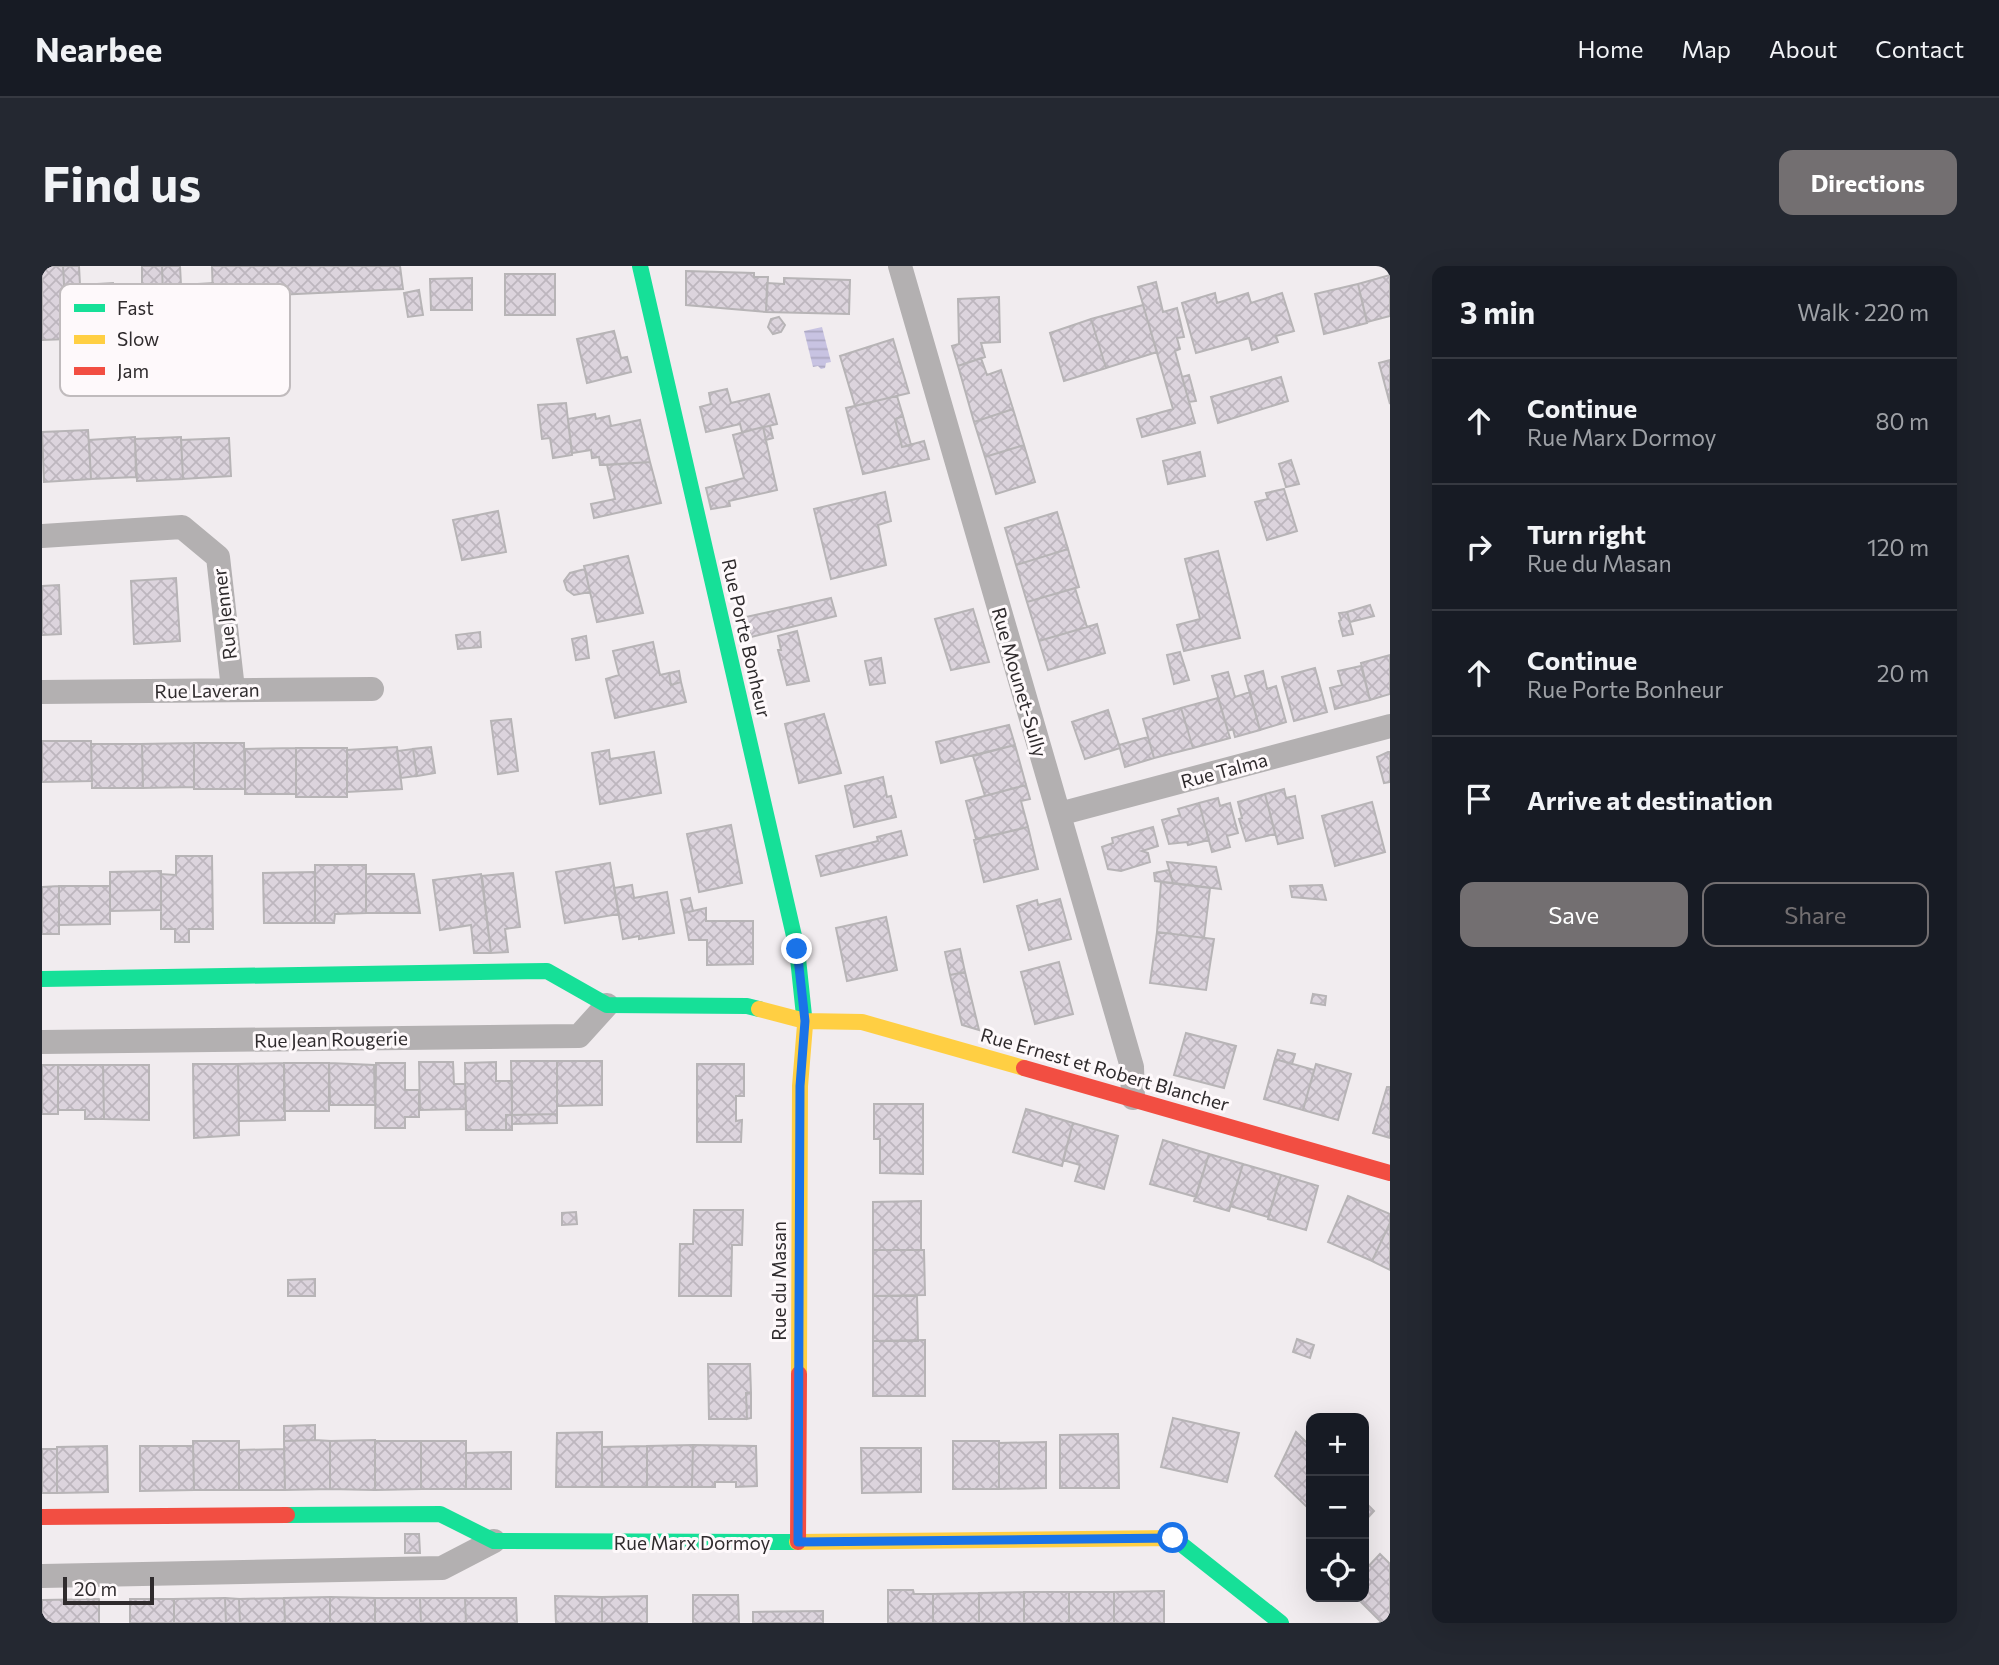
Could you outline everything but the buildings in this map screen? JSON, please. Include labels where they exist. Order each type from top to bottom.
[{"type":"street","name":"Rue Porte Bonheur","points":[[640,266],[797,949],[805,1021]]},
{"type":"street","name":"Rue Mounet-Sully","points":[[900,266],[1132,1066],[1133,1098]]},
{"type":"street","name":"Rue Jenner","points":[[42,536],[182,527],[218,557],[233,689]]},
{"type":"street","name":"Rue Laveran","points":[[42,692],[372,689]]},
{"type":"street","name":"Rue Talma","points":[[1059,814],[1390,726]]},
{"type":"street","points":[[42,979],[547,971],[607,1005],[747,1006],[805,1021]]},
{"type":"street","name":"Rue Jean Rougerie","points":[[42,1042],[579,1036],[607,1005]]},
{"type":"street","name":"Rue Ernest et Robert Blancher","points":[[805,1021],[862,1022],[1390,1173]]},
{"type":"street","name":"Rue du Masan","points":[[798,1542],[800,1086],[805,1021]]},
{"type":"street","name":"Rue Marx Dormoy","points":[[42,1517],[440,1514],[494,1541],[798,1542],[1173,1538],[1281,1623]]},
{"type":"street","name":"Rue Marx Dormoy","points":[[42,1576],[442,1568],[494,1541]]},
{"type":"shaded area","points":[[822,327],[831,362],[821,369],[818,366],[813,367],[804,331]]},
{"type":"traffic: fast","points":[[640,266],[797,949],[805,1025]]},
{"type":"traffic: fast","points":[[42,979],[547,971],[607,1005],[747,1006],[759,1009]]},
{"type":"traffic: fast","points":[[287,1515],[440,1514],[494,1541],[797,1542]]},
{"type":"traffic: fast","points":[[1176,1540],[1281,1623]]},
{"type":"traffic: slow","points":[[759,1009],[805,1021],[862,1022],[1024,1068]]},
{"type":"traffic: slow","points":[[799,1374],[800,1086],[805,1025]]},
{"type":"traffic: slow","points":[[797,1542],[1176,1540]]},
{"type":"traffic: jam","points":[[1024,1068],[1390,1173]]},
{"type":"traffic: jam","points":[[798,1542],[799,1374]]},
{"type":"traffic: jam","points":[[42,1517],[287,1515]]},
{"type":"route","points":[[797,949],[805,1021],[800,1086],[798,1542],[1173,1538]]}]
